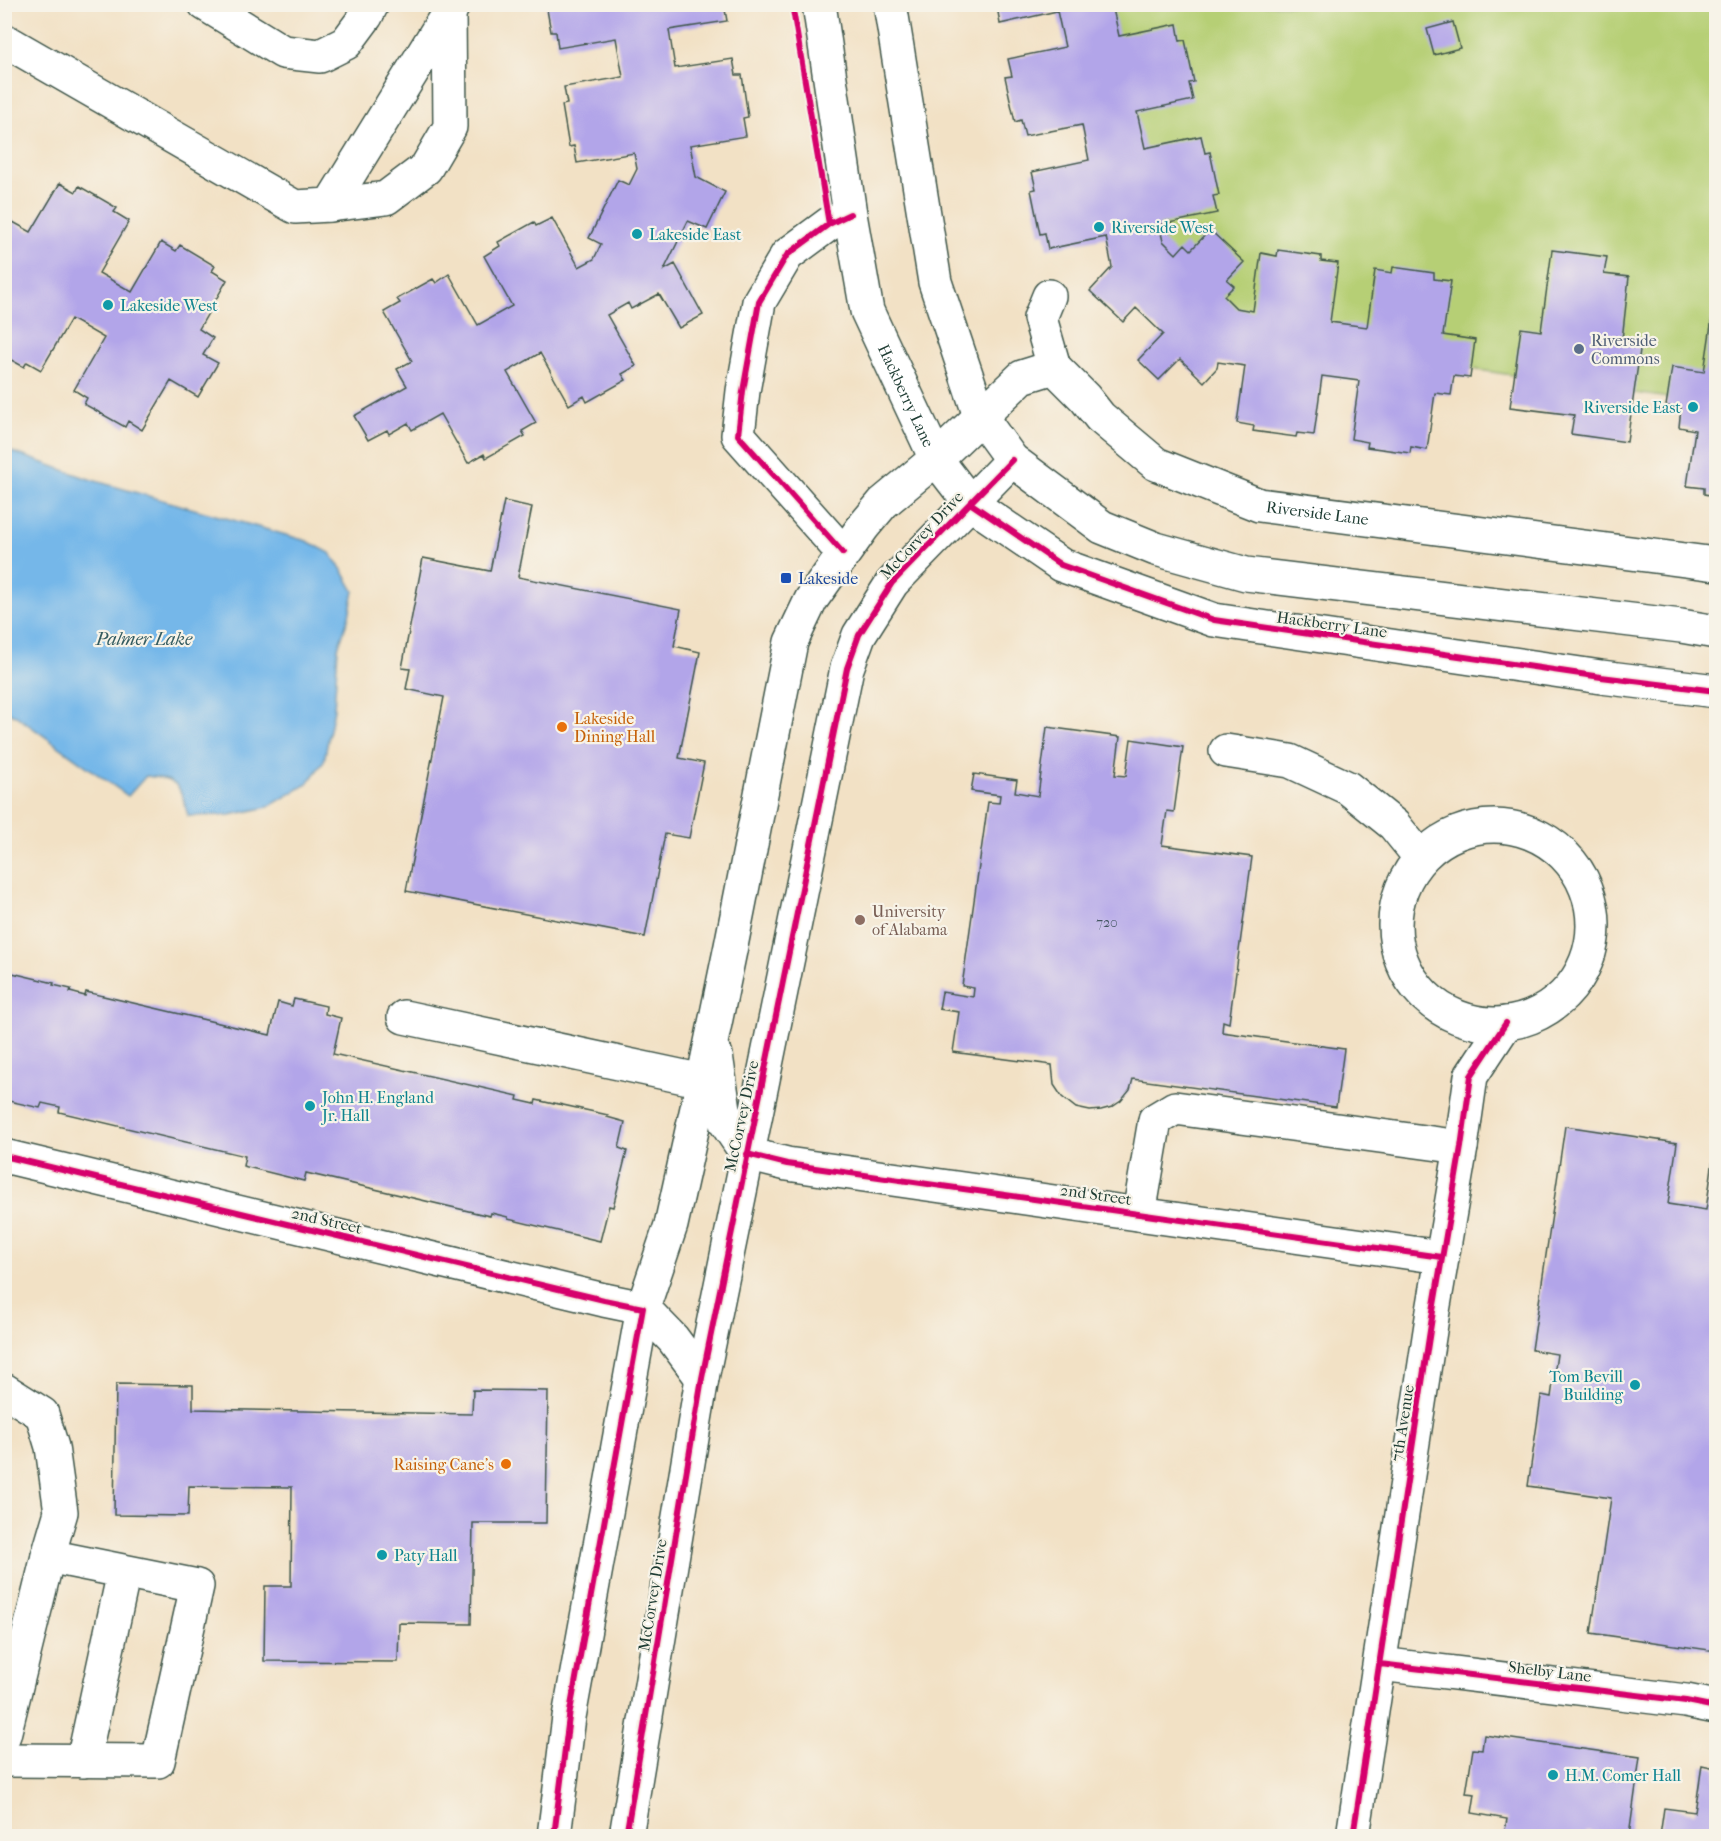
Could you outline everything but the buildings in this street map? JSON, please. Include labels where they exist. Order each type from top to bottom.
[{"type":"street","points":[[205,4],[283,52],[320,56],[346,43],[372,4]]},
{"type":"street","name":"Hackberry Lane","points":[[819,4],[850,214],[867,311],[936,459],[970,502],[1061,565],[1214,620],[1601,677],[1716,691]]},
{"type":"street","points":[[890,4],[935,282],[980,416],[1012,460],[1102,527],[1156,549],[1246,574],[1716,632]]},
{"type":"street","points":[[330,205],[452,8]]},
{"type":"street","points":[[4,40],[295,207],[330,205],[386,198],[426,168],[450,127],[452,8]]},
{"type":"street","points":[[843,554],[738,435],[743,391],[759,302],[787,255],[829,224],[850,214]]},
{"type":"street","points":[[554,1836],[569,1718],[643,1308],[670,1225],[703,1081],[790,642],[812,600],[843,554],[883,502],[936,459],[1022,377],[1054,368],[1040,318],[1049,296]]},
{"type":"street","name":"Riverside Lane","points":[[1054,368],[1085,398],[1100,417],[1156,464],[1258,505],[1716,564]]},
{"type":"street","name":"McCorvey Drive","points":[[626,1836],[702,1378],[847,668],[859,635],[892,583],[1012,460]]},
{"type":"street","points":[[1226,751],[1290,761],[1348,788],[1394,825],[1420,857]]},
{"type":"street","points":[[1476,826],[1508,826],[1540,837],[1568,857],[1586,886],[1594,920],[1590,954],[1575,985],[1550,1008],[1518,1022],[1484,1025],[1450,1015],[1426,999],[1406,975],[1395,945],[1394,914],[1402,883],[1420,857],[1446,837],[1476,826]]},
{"type":"street","name":"7th Avenue","points":[[1450,1015],[1471,1076]]},
{"type":"street","points":[[404,1017],[703,1081]]},
{"type":"street","name":"7th Avenue","points":[[1353,1836],[1441,1257],[1471,1076],[1506,1023]]},
{"type":"street","points":[[713,1035],[726,1123],[747,1154]]},
{"type":"street","points":[[1138,1214],[1155,1120],[1175,1108],[1461,1147]]},
{"type":"street","name":"2nd Street","points":[[747,1154],[787,1164],[1441,1257]]},
{"type":"street","name":"2nd Street","points":[[4,1156],[643,1308]]},
{"type":"street","points":[[643,1308],[673,1339],[702,1378]]},
{"type":"street","points":[[4,1735],[61,1512],[52,1447],[42,1414],[5,1395]]},
{"type":"street","points":[[4,1760],[158,1761],[196,1586],[48,1556]]},
{"type":"street","points":[[83,1761],[124,1572]]},
{"type":"street","name":"Shelby Lane","points":[[1380,1664],[1686,1701],[1716,1707]]},
{"type":"green space","points":[[1091,5],[1716,5],[1716,405],[1219,332],[1134,249]]},
{"type":"water","name":"Palmer Lake","points":[[4,449],[92,480],[307,541],[330,553],[354,591],[349,616],[338,648],[334,709],[324,761],[307,784],[268,807],[230,815],[188,816],[183,797],[172,782],[146,776],[128,796],[5,710]]},
{"type":"cycle path","points":[[792,4],[829,224]]},
{"type":"cycle path","points":[[843,553],[738,435],[743,391],[759,302],[787,255],[829,224],[850,214]]},
{"type":"cycle path","points":[[626,1836],[702,1378],[847,668],[859,635],[892,583],[1012,460]]},
{"type":"cycle path","points":[[970,503],[1061,565],[1214,620],[1601,677],[1716,691]]},
{"type":"cycle path","points":[[1353,1836],[1471,1076],[1506,1023]]},
{"type":"cycle path","points":[[747,1154],[787,1164],[1441,1257]]},
{"type":"cycle path","points":[[4,1156],[643,1308],[569,1717],[554,1836]]},
{"type":"cycle path","points":[[1380,1664],[1686,1701],[1716,1707]]},
{"type":"place","name":"Riverside West","points":[[1099,227]]},
{"type":"place","name":"Lakeside East","points":[[637,234]]},
{"type":"place","name":"Lakeside West","points":[[108,305]]},
{"type":"place","name":"Riverside Commons","points":[[1579,349]]},
{"type":"place","name":"Riverside East","points":[[1693,407]]},
{"type":"place","name":"Lakeside","points":[[786,578]]},
{"type":"place","name":"Lakeside Dining Hall","points":[[562,727]]},
{"type":"place","name":"University of Alabama","points":[[860,920]]},
{"type":"place","name":"John H. England Jr. Hall","points":[[310,1106]]},
{"type":"place","name":"Tom Bevill Building","points":[[1635,1385]]},
{"type":"place","name":"Raising Cane's","points":[[506,1464]]},
{"type":"place","name":"Paty Hall","points":[[382,1555]]},
{"type":"place","name":"H.M. Comer Hall","points":[[1553,1775]]}]
